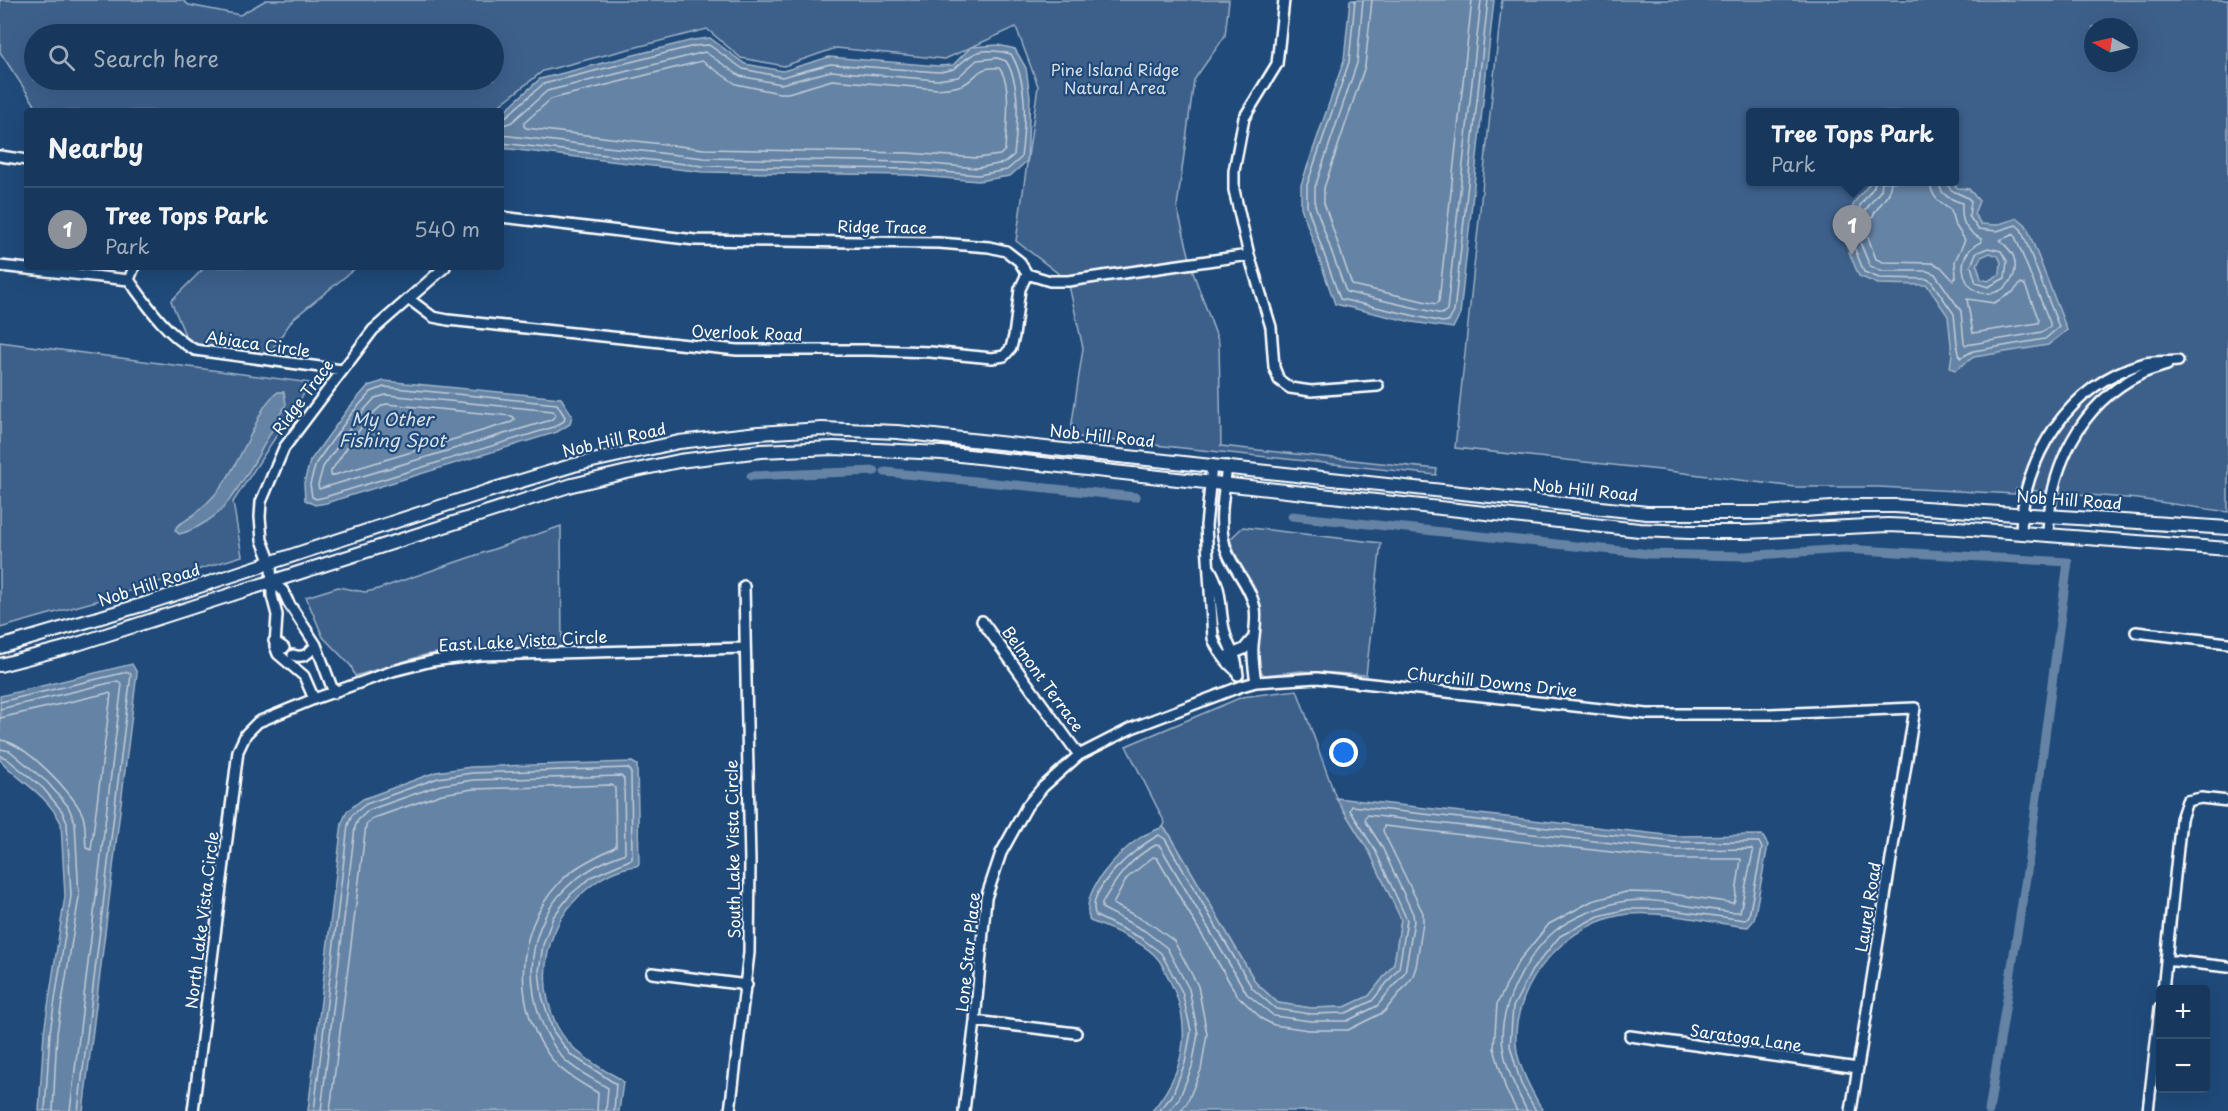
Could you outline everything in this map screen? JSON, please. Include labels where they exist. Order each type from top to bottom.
[{"type":"main road","name":"Nob Hill Road","points":[[0,647],[102,617],[574,465],[678,442],[822,429],[897,432],[1647,513],[1765,513],[1858,506],[1895,506],[2228,528]]},
{"type":"main road","name":"Nob Hill Road","points":[[0,665],[65,648],[572,485],[679,461],[723,455],[834,448],[954,454],[1639,530],[1746,532],[1888,525],[2228,549]]},
{"type":"street","points":[[1284,0],[1277,64],[1244,118],[1234,171],[1234,190],[1249,255],[1271,327],[1274,367],[1279,380],[1290,388],[1311,391],[1378,386]]},
{"type":"street","points":[[0,156],[24,160]]},
{"type":"street","name":"Ridge Trace","points":[[504,217],[541,223],[695,240],[939,243],[989,247],[1006,251],[1019,261],[1027,274]]},
{"type":"street","points":[[1027,274],[1050,281],[1068,281],[1249,255]]},
{"type":"street","points":[[0,266],[24,269]]},
{"type":"street","points":[[37,270],[129,280],[133,270]]},
{"type":"street","name":"Ridge Trace","points":[[274,641],[277,615],[272,596],[270,563],[262,540],[260,517],[261,502],[284,448],[373,330],[442,270]]},
{"type":"street","name":"Overlook Road","points":[[409,299],[433,317],[448,320],[693,347],[737,350],[930,352],[992,358],[1004,356],[1011,348],[1020,290],[1027,274]]},
{"type":"street","name":"Abiaca Circle","points":[[129,280],[180,342],[195,350],[342,370]]},
{"type":"street","points":[[2021,533],[2021,513],[2030,473],[2053,429],[2086,393],[2103,380],[2126,369],[2148,363],[2178,361],[2140,375],[2112,393],[2096,406],[2079,427],[2065,451],[2049,515],[2048,535]]},
{"type":"street","points":[[1212,465],[1206,526],[1213,638],[1217,650],[1229,655],[1244,649],[1254,637]]},
{"type":"street","points":[[1227,466],[1223,536],[1227,551],[1254,603],[1256,621],[1252,658],[1256,682]]},
{"type":"street","points":[[271,580],[283,591],[316,645],[334,693]]},
{"type":"street","name":"South Lake Vista Circle","points":[[730,1111],[747,985],[749,953],[750,863],[744,586]]},
{"type":"street","name":"Belmont Terrace","points":[[982,621],[1079,755]]},
{"type":"street","points":[[2136,632],[2228,643]]},
{"type":"street","points":[[274,641],[284,648]]},
{"type":"street","points":[[274,641],[278,654],[304,676]]},
{"type":"street","points":[[314,699],[304,676],[305,672],[296,656],[307,655],[316,645]]},
{"type":"street","name":"East Lake Vista Circle","points":[[246,734],[258,722],[314,699],[393,671],[432,661],[480,656],[745,648]]},
{"type":"street","points":[[1229,655],[1231,667],[1237,671],[1242,686]]},
{"type":"street","name":"Churchill Downs Drive","points":[[1079,755],[1132,728],[1242,686],[1256,682],[1317,678],[1647,714],[1771,714],[1915,708]]},
{"type":"street","name":"Laurel Road","points":[[1851,1111],[1915,708]]},
{"type":"street","name":"North Lake Vista Circle","points":[[193,1111],[238,751],[246,734]]},
{"type":"street","name":"Lone Star Place","points":[[964,1111],[986,898],[1001,853],[1027,806],[1043,787],[1079,755]]},
{"type":"street","points":[[2164,985],[2181,819],[2187,801],[2201,798],[2228,801]]},
{"type":"street","points":[[2166,960],[2228,967]]},
{"type":"street","points":[[652,973],[747,985]]},
{"type":"street","points":[[975,1021],[1076,1033]]},
{"type":"street","name":"Saratoga Lane","points":[[1630,1036],[1858,1068]]},
{"type":"street","points":[[2148,1111],[2156,1039]]},
{"type":"green space","name":"Pine Island Ridge Natural Area","points":[[0,0],[182,0],[189,5],[240,15],[266,0],[1229,0],[1225,36],[1194,80],[1177,207],[1194,275],[1219,343],[1221,446],[1437,469],[1436,475],[1070,436],[1083,348],[1068,281],[1016,241],[1038,86],[1016,27],[945,59],[836,48],[784,66],[741,58],[707,29],[543,71],[496,108],[37,108],[25,90],[504,90],[504,24],[24,24],[24,88],[0,52]]},
{"type":"green space","points":[[1502,0],[2228,0],[2228,512],[2138,499],[2016,489],[2015,494],[1878,487],[1795,487],[1455,448]]},
{"type":"green space","points":[[202,270],[353,270],[293,319],[268,355],[190,347],[171,301]]},
{"type":"green space","points":[[0,342],[311,383],[233,502],[242,556],[114,596],[0,628]]},
{"type":"green space","points":[[561,526],[562,647],[456,650],[425,655],[355,676],[351,666],[323,637],[306,597],[338,587],[365,592],[375,590]]},
{"type":"green space","points":[[1243,527],[1381,543],[1366,675],[1301,671],[1264,675],[1259,668],[1256,653],[1261,619],[1259,603],[1230,539]]},
{"type":"green space","points":[[1297,690],[1336,798],[1370,853],[1401,919],[1394,964],[1369,996],[1345,1007],[1311,1008],[1278,1003],[1256,983],[1170,835],[1163,827],[1165,823],[1126,746],[1242,697]]},
{"type":"water","points":[[1350,0],[1494,0],[1460,314],[1453,328],[1412,322],[1335,304],[1301,207],[1301,185],[1344,60]]},
{"type":"water","points":[[710,38],[745,64],[783,71],[829,57],[938,66],[953,65],[971,47],[998,45],[1015,49],[1026,68],[1030,97],[1027,161],[1010,176],[978,181],[908,175],[703,172],[504,148],[504,111],[540,79],[693,40]]},
{"type":"water","points":[[1868,186],[1955,186],[1969,189],[1979,201],[1974,214],[1981,224],[1996,225],[2018,218],[2026,225],[2067,330],[2048,345],[1974,357],[1955,370],[1950,368],[1952,354],[1948,316],[1927,285],[1878,284],[1859,276],[1841,233],[1855,201]],"holes":[[[1990,253],[1998,256],[2001,262],[2000,274],[1988,281],[1981,279],[1977,265],[1981,257]]]},
{"type":"water","name":"My Other Fishing Spot","points":[[384,381],[561,398],[572,415],[570,424],[557,432],[326,503],[315,505],[305,500],[304,483],[310,461],[368,386]]},
{"type":"water","points":[[278,392],[284,392],[286,404],[241,484],[214,516],[179,534],[175,530],[177,526],[203,507],[222,486],[237,462],[265,406]]},
{"type":"water","points":[[132,664],[137,673],[83,1111],[39,1111],[44,1032],[65,896],[61,823],[49,804],[0,760],[0,696]]},
{"type":"water","points":[[632,762],[637,765],[639,864],[604,877],[573,903],[553,935],[546,971],[546,989],[550,1008],[561,1033],[584,1057],[623,1082],[619,1111],[308,1111],[342,823],[347,811],[363,799],[436,772],[471,767]]},
{"type":"water","points":[[1336,798],[1675,836],[1762,835],[1768,845],[1754,920],[1748,927],[1674,916],[1629,914],[1607,919],[1585,928],[1566,941],[1548,958],[1534,977],[1517,1020],[1516,1043],[1519,1060],[1543,1111],[1152,1111],[1164,1096],[1179,1064],[1183,1048],[1182,1014],[1177,997],[1160,961],[1145,947],[1090,921],[1088,910],[1095,886],[1122,852],[1144,836],[1163,827],[1170,835],[1256,983],[1278,1003],[1311,1008],[1345,1007],[1369,996],[1394,964],[1401,919],[1370,853]]},
{"type":"waterway","points":[[751,476],[875,471]]},
{"type":"waterway","points":[[885,472],[1136,497]]},
{"type":"waterway","points":[[1292,516],[1650,554],[1744,556],[1844,549],[2068,562],[2028,865],[1989,1111]]},
{"type":"place","name":"Tree Tops Park","points":[[1852,255]]}]
